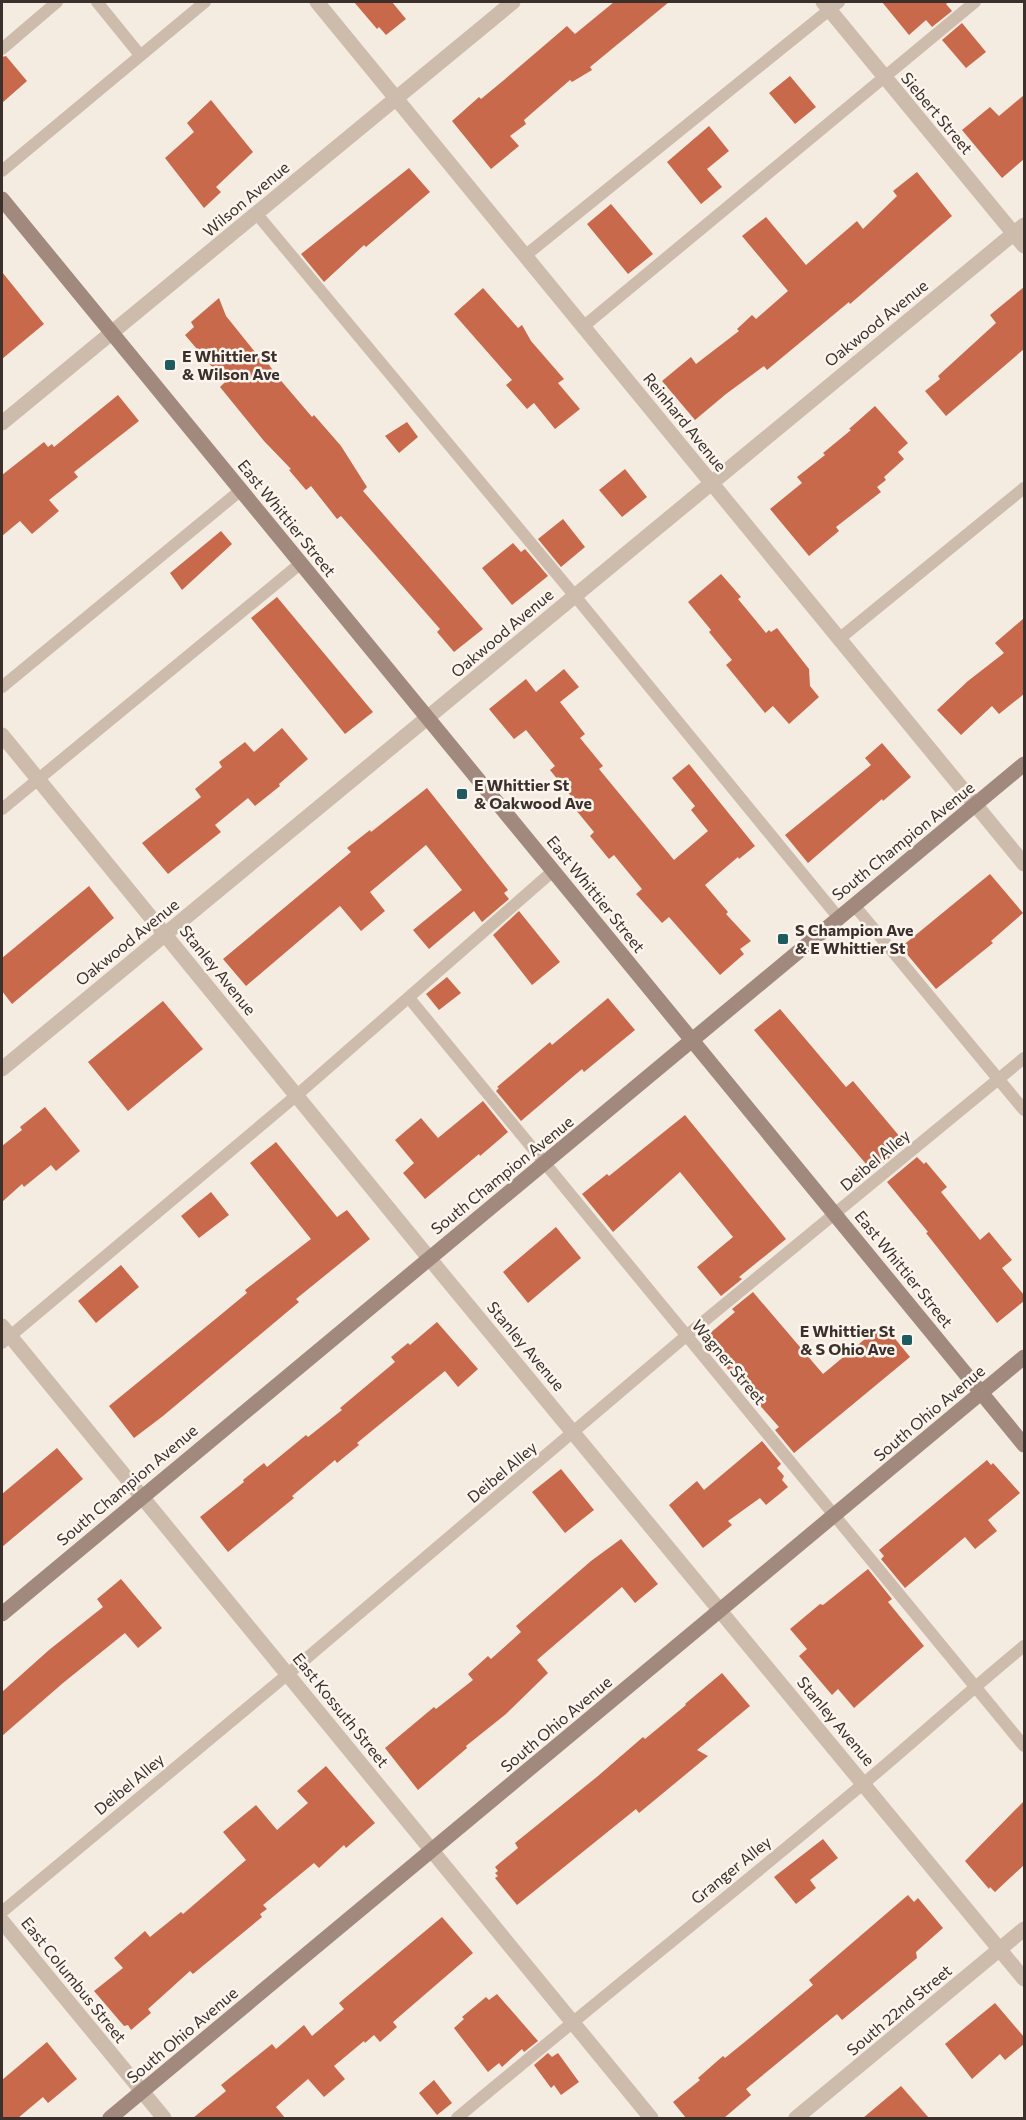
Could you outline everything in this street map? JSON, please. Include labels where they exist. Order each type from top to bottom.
[{"type":"street","name":"Reinhard Avenue","points":[[317,2],[1024,864]]},
{"type":"street","name":"Wilson Avenue","points":[[2,423],[513,2]]},
{"type":"street","name":"Siebert Street","points":[[831,4],[883,76],[1019,229],[1024,246]]},
{"type":"street","name":"East Whittier Street","points":[[2,199],[1024,1445]]},
{"type":"street","name":"Oakwood Avenue","points":[[2,1069],[1019,229]]},
{"type":"street","name":"Stanley Avenue","points":[[2,735],[429,1258],[1024,1979]]},
{"type":"street","name":"South Champion Avenue","points":[[2,1614],[1024,764]]},
{"type":"street","name":"East Kossuth Street","points":[[4,1335],[142,1496],[651,2118]]},
{"type":"street","name":"South Ohio Avenue","points":[[110,2118],[1024,1357]]},
{"type":"street","name":"East Columbus Street","points":[[2,1921],[164,2118]]},
{"type":"street","name":"South 22nd Street","points":[[796,2118],[1024,1929]]},
{"type":"lane","points":[[2,49],[57,2]]},
{"type":"lane","points":[[97,2],[140,55]]},
{"type":"lane","points":[[2,171],[205,2]]},
{"type":"lane","points":[[584,326],[975,2]]},
{"type":"lane","points":[[526,255],[831,4]]},
{"type":"lane","points":[[256,213],[575,596],[838,917]]},
{"type":"lane","points":[[839,639],[1024,488]]},
{"type":"lane","points":[[2,687],[241,490]]},
{"type":"lane","points":[[2,809],[301,563]]},
{"type":"lane","points":[[4,1335],[297,1095],[554,871]]},
{"type":"lane","points":[[854,904],[1024,1110]]},
{"type":"lane","name":"Wagner Street","points":[[409,998],[1024,1746]]},
{"type":"lane","name":"Deibel Alley","points":[[2,1912],[288,1674],[686,1336],[1024,1058]]},
{"type":"lane","name":"Granger Alley","points":[[457,2118],[572,2021],[864,1783],[1024,1646]]},
{"type":"building","points":[[354,2],[392,2],[406,19],[386,35],[379,27],[377,29]]},
{"type":"building","points":[[614,2],[669,2],[590,67],[592,70],[572,82],[570,80],[524,120],[526,124],[510,136],[519,146],[491,169],[452,121],[567,26],[575,34]]},
{"type":"building","points":[[882,2],[949,2],[946,4],[952,11],[932,27],[926,20],[909,35]]},
{"type":"building","points":[[962,23],[986,52],[966,68],[942,40]]},
{"type":"building","points":[[6,56],[27,81],[2,103],[2,57]]},
{"type":"building","points":[[790,76],[816,107],[795,124],[769,93]]},
{"type":"building","points":[[1024,95],[1024,159],[1002,178],[962,130],[990,107],[999,116]]},
{"type":"building","points":[[211,100],[253,152],[216,187],[221,192],[204,208],[165,158],[194,132],[187,123]]},
{"type":"building","points":[[709,126],[729,151],[707,169],[722,187],[701,204],[667,162]]},
{"type":"building","points":[[409,168],[430,192],[366,247],[364,245],[324,282],[301,254]]},
{"type":"building","points":[[917,172],[952,216],[850,304],[849,302],[767,370],[764,366],[695,420],[662,381],[691,357],[696,364],[739,331],[737,329],[752,315],[756,319],[788,291],[742,236],[766,217],[806,265],[857,221],[863,229],[897,196],[893,191]]},
{"type":"building","points":[[611,204],[653,254],[628,274],[587,224]]},
{"type":"building","points":[[2,272],[44,324],[2,359]]},
{"type":"building","points":[[1024,287],[1024,349],[946,416],[925,391],[940,379],[938,376],[996,323],[990,315]]},
{"type":"building","points":[[483,288],[518,328],[522,325],[531,341],[564,379],[558,383],[580,409],[555,429],[534,403],[527,409],[506,385],[512,380],[454,314]]},
{"type":"building","points":[[219,298],[226,316],[259,357],[262,355],[312,417],[314,415],[341,446],[367,487],[363,491],[483,629],[454,652],[437,632],[440,629],[341,516],[337,519],[311,486],[306,490],[289,470],[291,469],[264,441],[220,387],[225,382],[185,335],[194,327],[191,322]]},
{"type":"building","points":[[118,395],[139,421],[74,472],[78,477],[49,500],[59,511],[32,534],[20,521],[2,536],[2,475],[44,442],[48,447],[52,444],[54,447]]},
{"type":"building","points":[[875,406],[908,443],[898,452],[904,459],[884,477],[886,480],[877,487],[881,492],[836,527],[839,531],[809,556],[770,509],[802,483],[797,477],[825,455],[823,453]]},
{"type":"building","points":[[407,422],[418,437],[399,453],[385,436]]},
{"type":"building","points":[[625,469],[647,497],[622,517],[599,490]]},
{"type":"building","points":[[563,519],[585,547],[561,567],[538,539]]},
{"type":"building","points":[[221,531],[232,544],[182,590],[170,573]]},
{"type":"building","points":[[513,543],[521,552],[525,549],[548,576],[512,605],[482,568]]},
{"type":"building","points":[[721,574],[741,597],[738,599],[766,633],[777,628],[809,669],[810,686],[819,697],[789,724],[773,706],[765,713],[726,665],[732,660],[688,602]]},
{"type":"building","points":[[277,597],[373,712],[345,734],[251,618]]},
{"type":"building","points":[[1024,618],[1024,694],[999,714],[992,706],[961,735],[937,710],[968,681],[1004,653],[995,643]]},
{"type":"building","points":[[564,669],[579,687],[560,702],[585,734],[580,738],[603,766],[599,769],[674,860],[708,831],[691,810],[695,806],[672,778],[689,764],[755,846],[705,885],[728,912],[726,914],[751,941],[740,949],[744,954],[720,975],[669,917],[662,923],[636,894],[642,889],[614,855],[609,859],[590,836],[594,832],[571,804],[575,801],[550,770],[555,766],[526,730],[514,739],[489,709],[526,679],[536,692]]},
{"type":"building","points":[[282,728],[308,759],[255,806],[248,798],[215,825],[221,832],[168,874],[142,843],[201,797],[195,789],[222,767],[219,762],[245,742],[254,752]]},
{"type":"building","points":[[882,743],[911,777],[808,863],[785,835],[871,765],[865,758]]},
{"type":"building","points":[[427,788],[508,890],[504,893],[509,899],[482,922],[474,911],[429,949],[413,930],[462,890],[426,845],[370,892],[385,911],[361,931],[340,906],[246,986],[223,959],[351,852],[347,848]]},
{"type":"building","points":[[990,874],[1023,913],[991,941],[993,943],[936,989],[901,947]]},
{"type":"building","points":[[89,886],[114,918],[12,1004],[2,991],[2,958]]},
{"type":"building","points":[[519,911],[560,962],[532,985],[493,935]]},
{"type":"building","points":[[447,977],[461,993],[439,1010],[426,994]]},
{"type":"building","points":[[608,998],[635,1030],[584,1072],[582,1069],[521,1121],[496,1091],[499,1088],[497,1087],[550,1042],[552,1045]]},
{"type":"building","points":[[163,1001],[203,1049],[128,1111],[88,1062]]},
{"type":"building","points":[[780,1009],[846,1087],[853,1081],[906,1144],[876,1169],[870,1161],[866,1164],[754,1030]]},
{"type":"building","points":[[483,1101],[508,1132],[425,1199],[403,1173],[414,1163],[395,1140],[421,1118],[438,1138]]},
{"type":"building","points":[[45,1107],[80,1151],[56,1171],[51,1165],[24,1187],[22,1184],[2,1202],[2,1146],[22,1130],[20,1127]]},
{"type":"building","points":[[685,1115],[786,1239],[739,1277],[742,1279],[721,1296],[697,1267],[733,1237],[680,1172],[613,1232],[582,1194],[607,1174],[609,1176]]},
{"type":"building","points":[[276,1142],[337,1217],[347,1210],[370,1239],[296,1299],[299,1302],[134,1438],[109,1406],[247,1293],[245,1290],[311,1239],[250,1163]]},
{"type":"building","points":[[917,1157],[924,1164],[926,1162],[947,1187],[941,1192],[980,1240],[989,1232],[1012,1260],[1002,1268],[1024,1295],[1024,1301],[997,1323],[887,1182]]},
{"type":"building","points":[[211,1192],[229,1215],[199,1238],[181,1216]]},
{"type":"building","points":[[556,1227],[581,1258],[528,1303],[503,1272]]},
{"type":"building","points":[[121,1265],[139,1287],[96,1323],[78,1301]]},
{"type":"building","points":[[753,1292],[823,1374],[883,1324],[910,1357],[794,1453],[775,1430],[779,1427],[702,1340],[735,1312],[732,1309]]},
{"type":"building","points":[[437,1322],[478,1369],[458,1387],[445,1371],[357,1443],[359,1445],[337,1463],[335,1460],[292,1496],[294,1498],[228,1552],[200,1517],[264,1463],[267,1467],[306,1435],[308,1437],[342,1410],[340,1408],[395,1362],[391,1357],[408,1343],[410,1345]]},
{"type":"building","points":[[762,1441],[781,1464],[777,1468],[784,1476],[782,1480],[788,1487],[766,1505],[760,1498],[728,1521],[732,1525],[703,1548],[669,1505],[697,1481],[704,1490]]},
{"type":"building","points":[[57,1448],[83,1479],[2,1547],[2,1494]]},
{"type":"building","points":[[987,1460],[991,1465],[993,1463],[1020,1493],[988,1520],[997,1531],[975,1549],[965,1537],[905,1588],[881,1559],[884,1556],[879,1550]]},
{"type":"building","points":[[561,1469],[594,1510],[565,1533],[532,1492]]},
{"type":"building","points":[[621,1539],[658,1584],[635,1603],[622,1587],[537,1660],[548,1673],[506,1714],[466,1746],[467,1748],[418,1790],[385,1748],[434,1707],[436,1709],[473,1680],[468,1674],[488,1656],[491,1659],[521,1632],[516,1626],[591,1561]]},
{"type":"building","points":[[868,1569],[892,1599],[888,1602],[924,1646],[854,1708],[838,1689],[832,1695],[799,1656],[807,1649],[790,1629]]},
{"type":"building","points":[[121,1579],[162,1628],[138,1648],[125,1633],[2,1736],[2,1692],[49,1650],[103,1607],[97,1599]]},
{"type":"building","points":[[722,1673],[750,1706],[697,1750],[708,1756],[639,1813],[636,1809],[517,1905],[495,1878],[498,1876],[495,1873],[498,1871],[495,1867],[518,1848],[515,1843],[643,1737],[645,1739]]},
{"type":"building","points":[[326,1766],[375,1823],[346,1848],[344,1845],[319,1868],[314,1863],[263,1905],[267,1909],[260,1914],[262,1917],[193,1974],[190,1971],[148,2009],[151,2013],[131,2030],[128,2025],[124,2026],[94,1991],[123,1968],[114,1958],[145,1931],[150,1937],[181,1912],[183,1914],[246,1860],[223,1832],[256,1805],[277,1830],[308,1803],[297,1791]]},
{"type":"building","points":[[1024,1801],[1024,1865],[995,1892],[990,1887],[989,1889],[965,1861]]},
{"type":"building","points":[[823,1839],[838,1858],[810,1880],[816,1888],[796,1904],[774,1877]]},
{"type":"building","points":[[908,1895],[914,1902],[918,1898],[943,1928],[916,1952],[917,1958],[842,2020],[837,2014],[746,2089],[751,2095],[724,2118],[686,2118],[673,2102],[700,2080],[698,2078],[723,2056],[725,2058],[813,1985],[809,1980]]},
{"type":"building","points":[[442,1917],[473,1953],[393,2022],[397,2027],[380,2042],[374,2035],[334,2066],[345,2079],[324,2097],[308,2079],[276,2107],[285,2118],[193,2118],[226,2091],[221,2085],[272,2044],[276,2049],[304,2025],[312,2036],[344,2009],[339,2003]]},
{"type":"building","points":[[497,1994],[538,2041],[524,2052],[522,2049],[502,2067],[499,2063],[488,2072],[454,2028],[464,2019],[462,2017],[486,1997],[489,2000]]},
{"type":"building","points":[[995,2003],[1024,2037],[1024,2044],[1005,2060],[1000,2054],[972,2079],[945,2044]]},
{"type":"building","points":[[47,2042],[77,2079],[48,2103],[43,2097],[18,2118],[2,2118],[2,2080]]},
{"type":"building","points":[[548,2053],[552,2057],[558,2053],[579,2082],[561,2095],[554,2085],[551,2088],[534,2065]]},
{"type":"building","points":[[434,2080],[452,2103],[437,2115],[419,2093]]},
{"type":"building","points":[[901,2086],[929,2118],[863,2118]]},
{"type":"place","name":"E Whittier St & Wilson Ave","points":[[170,365]]},
{"type":"place","name":"E Whittier St & Oakwood Ave","points":[[462,794]]},
{"type":"place","name":"S Champion Ave & E Whittier St","points":[[783,939]]},
{"type":"place","name":"E Whittier St & S Ohio Ave","points":[[907,1340]]}]
